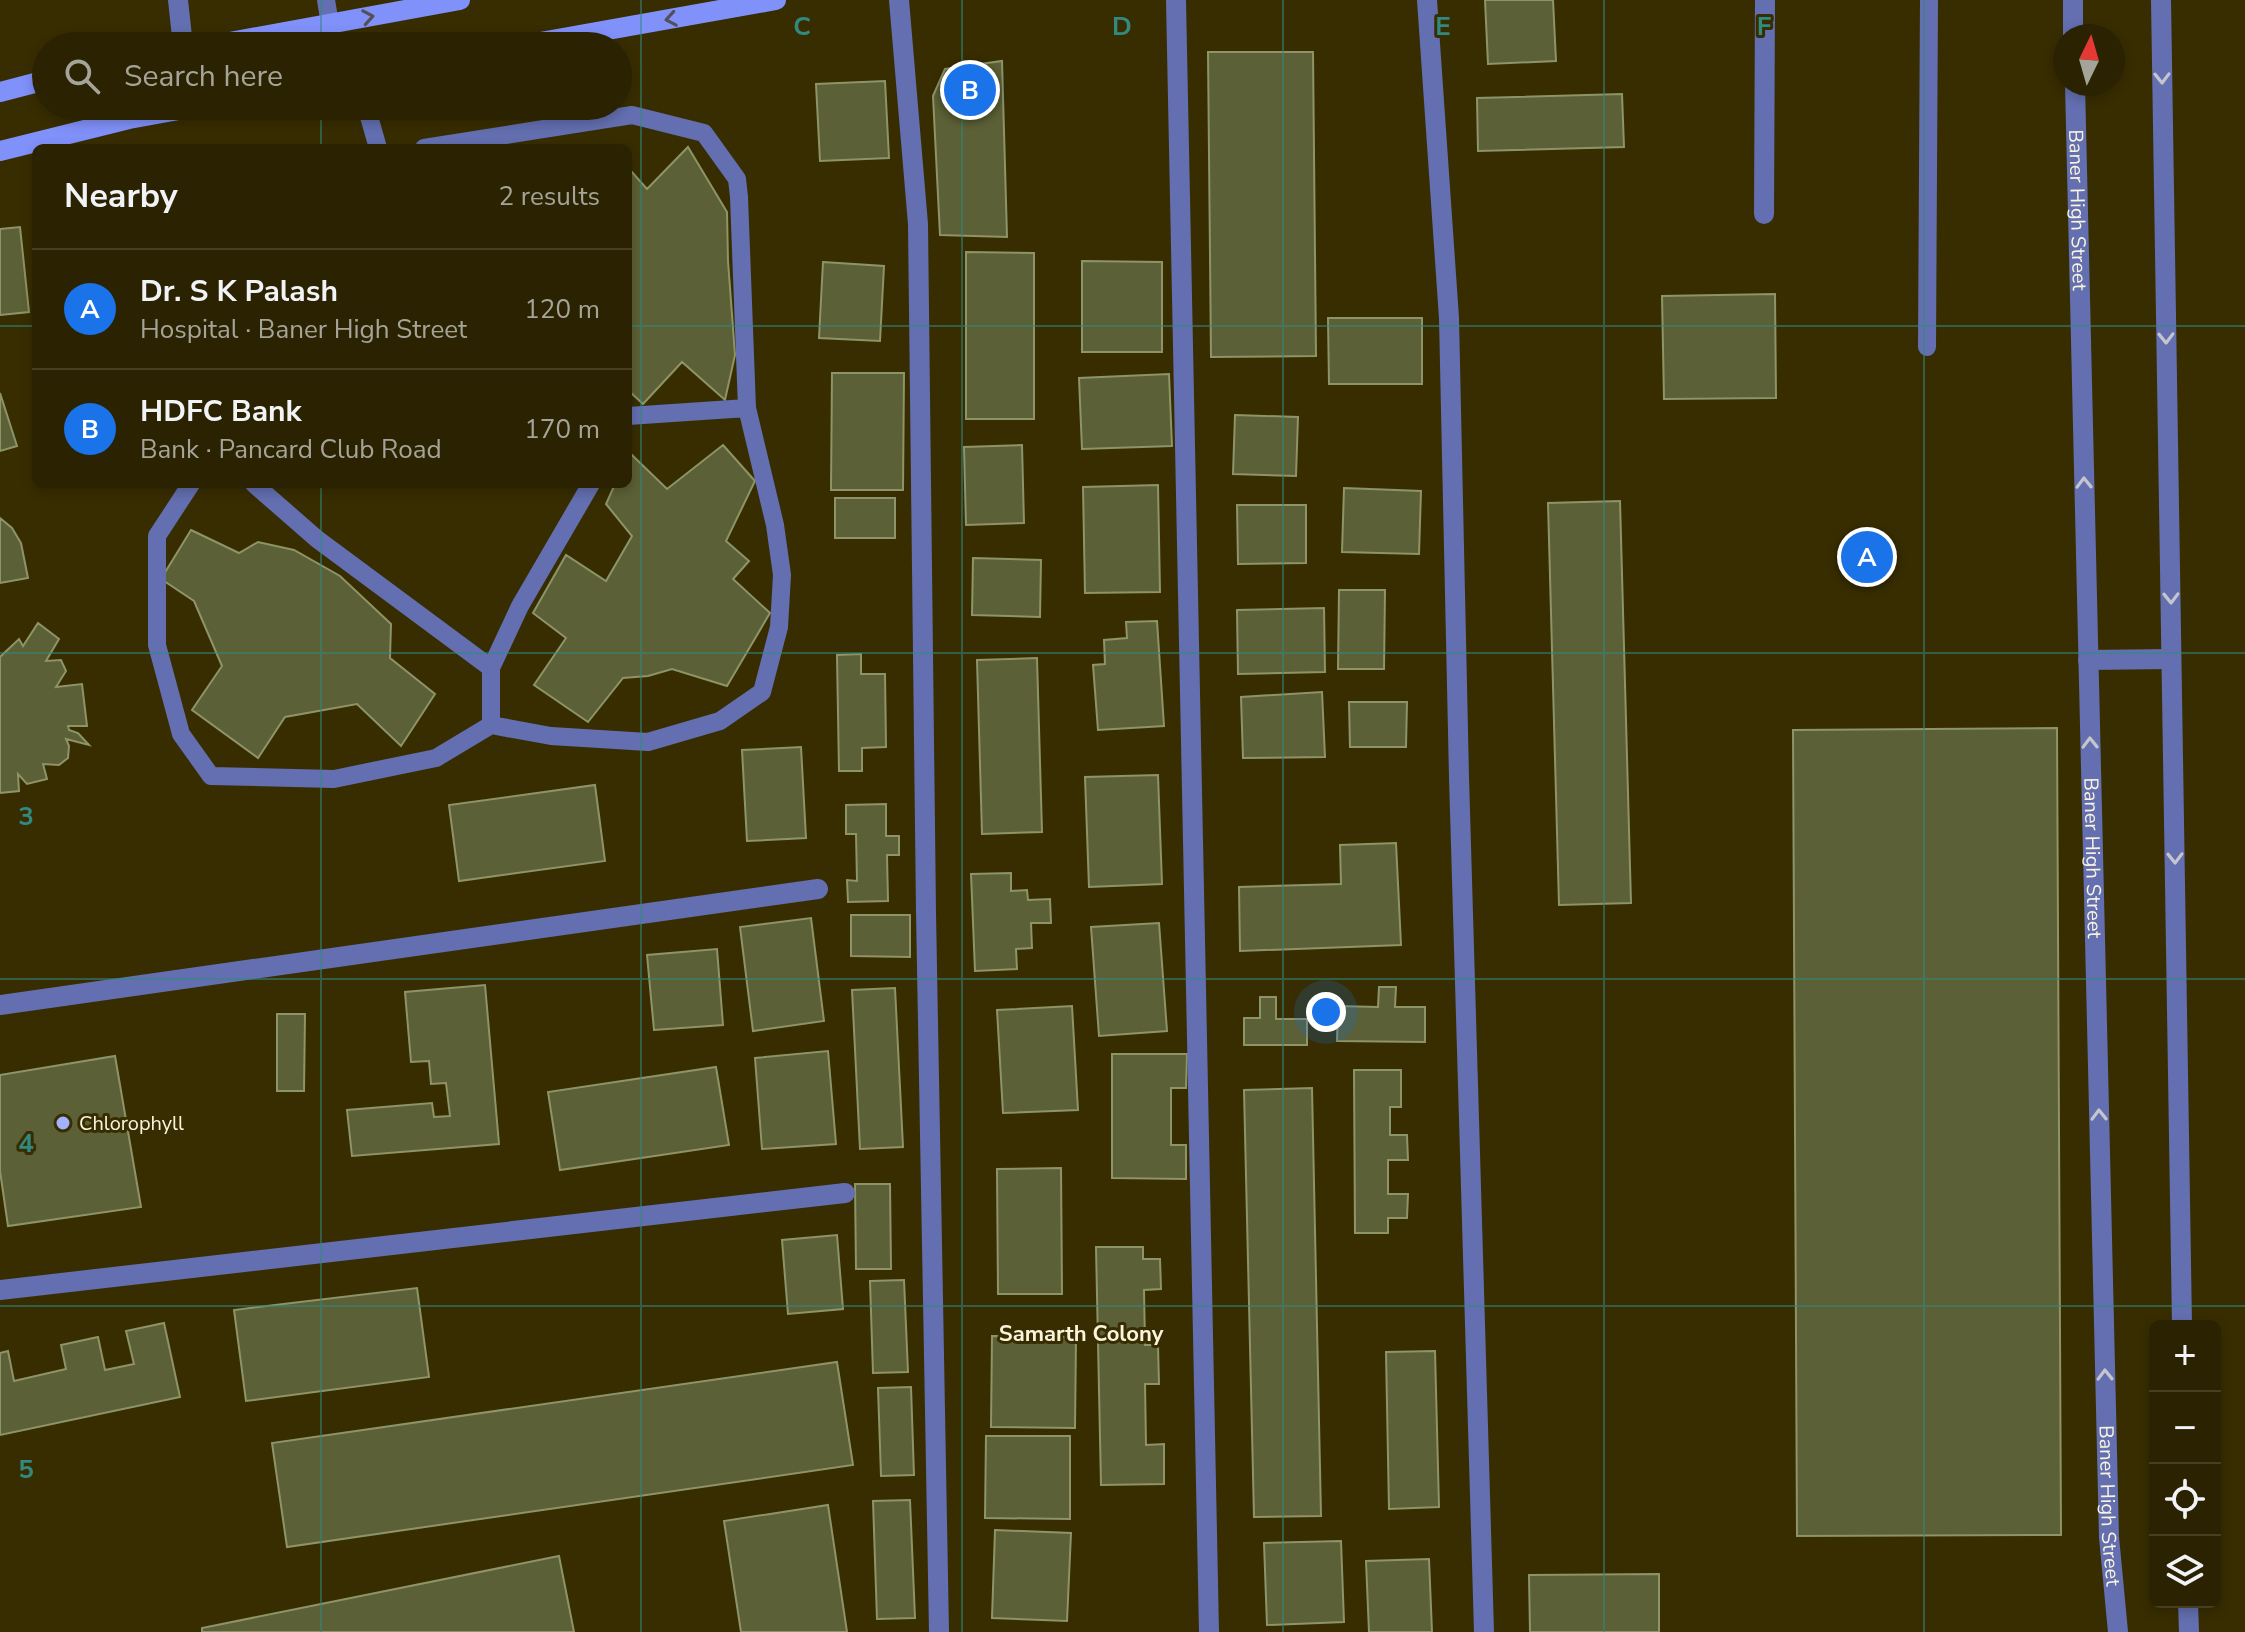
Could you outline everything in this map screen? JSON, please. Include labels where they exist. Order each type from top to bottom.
[{"type":"main road","points":[[286,32],[460,0]]},
{"type":"main road","points":[[597,32],[776,0]]},
{"type":"main road","points":[[0,92],[32,84]]},
{"type":"main road","points":[[0,151],[125,120]]},
{"type":"street","points":[[178,0],[181,32]]},
{"type":"street","points":[[899,0],[918,224],[939,1632]]},
{"type":"street","points":[[1176,0],[1209,1632]]},
{"type":"street","points":[[1427,0],[1449,318],[1459,793],[1484,1632]]},
{"type":"street","points":[[1764,214],[1765,0]]},
{"type":"street","points":[[2073,0],[2073,24]]},
{"type":"street","points":[[2161,0],[2182,1320]]},
{"type":"street","name":"Baner High Street","points":[[2075,96],[2109,1537],[2118,1632]]},
{"type":"street","points":[[2088,660],[2171,659]]},
{"type":"street","points":[[0,1005],[818,889]]},
{"type":"street","points":[[0,1290],[845,1193]]},
{"type":"street","points":[[2188,1608],[2189,1632]]},
{"type":"lane","points":[[326,0],[330,24]]},
{"type":"lane","points":[[1927,347],[1929,0]]},
{"type":"lane","points":[[188,488],[157,536],[157,645],[181,734],[211,776],[334,779],[436,758],[491,725],[551,736],[648,742],[720,721],[762,692],[779,627],[782,575],[775,525],[747,408],[737,179],[704,133],[632,115]]},
{"type":"lane","points":[[370,120],[377,144]]},
{"type":"lane","points":[[449,144],[600,120]]},
{"type":"lane","points":[[632,416],[747,408]]},
{"type":"lane","points":[[260,488],[317,539],[491,668]]},
{"type":"lane","points":[[491,725],[491,668],[520,606],[589,488]]},
{"type":"building","points":[[1485,0],[1553,0],[1556,61],[1488,64]]},
{"type":"building","points":[[1208,52],[1313,52],[1316,356],[1211,357]]},
{"type":"building","points":[[1002,61],[1007,237],[940,235],[933,96],[945,69]]},
{"type":"building","points":[[885,81],[889,158],[820,161],[816,84]]},
{"type":"building","points":[[1622,94],[1624,147],[1478,151],[1477,98]]},
{"type":"building","points":[[688,147],[727,212],[735,355],[725,400],[682,362],[643,404],[632,394],[632,172],[647,189]]},
{"type":"building","points":[[20,227],[29,312],[0,315],[0,229]]},
{"type":"building","points":[[966,252],[1034,253],[1034,419],[966,419]]},
{"type":"building","points":[[1082,261],[1162,262],[1162,352],[1082,352]]},
{"type":"building","points":[[823,262],[884,266],[880,341],[819,338]]},
{"type":"building","points":[[1775,294],[1776,398],[1664,399],[1662,296]]},
{"type":"building","points":[[1328,318],[1422,318],[1422,384],[1329,384]]},
{"type":"building","points":[[832,373],[904,373],[903,490],[831,490]]},
{"type":"building","points":[[1169,374],[1172,446],[1082,449],[1079,378]]},
{"type":"building","points":[[0,393],[17,446],[0,451]]},
{"type":"building","points":[[1235,415],[1298,417],[1296,476],[1233,474]]},
{"type":"building","points":[[723,445],[755,481],[726,541],[749,561],[733,579],[770,613],[727,686],[672,669],[648,676],[623,678],[588,722],[534,685],[566,638],[533,613],[566,555],[606,581],[632,536],[606,504],[613,488],[632,488],[632,455],[667,489]]},
{"type":"building","points":[[1022,445],[1024,523],[966,525],[964,447]]},
{"type":"building","points":[[1158,485],[1160,592],[1085,593],[1083,487]]},
{"type":"building","points":[[1344,488],[1421,491],[1419,554],[1342,552]]},
{"type":"building","points":[[835,498],[895,498],[895,538],[835,538]]},
{"type":"building","points":[[1620,501],[1631,903],[1559,905],[1548,503]]},
{"type":"building","points":[[1237,505],[1306,505],[1306,563],[1238,564]]},
{"type":"building","points":[[0,518],[12,528],[21,543],[28,578],[0,583]]},
{"type":"building","points":[[191,530],[239,553],[258,542],[294,550],[340,576],[391,624],[390,658],[435,694],[401,746],[357,704],[285,717],[258,758],[192,710],[222,666],[194,601],[161,579]]},
{"type":"building","points":[[973,558],[1041,560],[1040,617],[972,615]]},
{"type":"building","points":[[1339,590],[1385,590],[1384,669],[1338,669]]},
{"type":"building","points":[[1324,608],[1325,672],[1238,674],[1237,610]]},
{"type":"building","points":[[1157,621],[1164,726],[1098,730],[1093,665],[1105,664],[1104,640],[1127,638],[1126,622]]},
{"type":"building","points":[[38,623],[59,639],[46,661],[61,660],[66,671],[56,687],[82,684],[87,726],[68,726],[89,745],[66,739],[68,758],[59,765],[43,764],[47,779],[27,784],[18,774],[19,791],[0,793],[0,657],[19,639],[23,646]]},
{"type":"building","points":[[861,654],[861,674],[885,674],[886,747],[862,748],[862,771],[839,771],[837,655]]},
{"type":"building","points":[[1037,658],[1042,832],[982,834],[977,660]]},
{"type":"building","points":[[1322,692],[1325,757],[1243,758],[1241,697]]},
{"type":"building","points":[[1349,702],[1407,702],[1406,747],[1350,747]]},
{"type":"building","points":[[2057,728],[2061,1535],[1797,1536],[1793,730]]},
{"type":"building","points":[[801,747],[806,838],[747,841],[742,750]]},
{"type":"building","points":[[1158,775],[1162,884],[1089,887],[1085,777]]},
{"type":"building","points":[[595,785],[605,861],[459,881],[449,805]]},
{"type":"building","points":[[886,804],[886,836],[899,836],[899,855],[887,855],[888,901],[848,902],[847,880],[857,881],[856,834],[846,834],[846,805]]},
{"type":"building","points":[[1396,843],[1401,945],[1240,951],[1239,887],[1341,884],[1340,845]]},
{"type":"building","points":[[1011,873],[1011,891],[1027,890],[1028,900],[1050,899],[1051,923],[1031,923],[1032,948],[1016,949],[1017,969],[975,971],[971,874]]},
{"type":"building","points":[[851,915],[910,915],[910,957],[851,956]]},
{"type":"building","points":[[811,918],[824,1021],[753,1031],[740,927]]},
{"type":"building","points":[[1159,923],[1167,1031],[1099,1036],[1091,927]]},
{"type":"building","points":[[717,949],[723,1025],[654,1030],[647,955]]},
{"type":"building","points":[[485,985],[499,1144],[352,1156],[347,1110],[432,1103],[434,1117],[450,1116],[446,1083],[431,1084],[429,1061],[411,1062],[405,992]]},
{"type":"building","points":[[1379,987],[1396,987],[1395,1007],[1425,1007],[1425,1042],[1337,1041],[1338,1006],[1378,1007]]},
{"type":"building","points":[[895,988],[903,1147],[860,1149],[852,990]]},
{"type":"building","points":[[1260,997],[1276,997],[1276,1019],[1307,1019],[1307,1045],[1244,1045],[1244,1018],[1260,1018]]},
{"type":"building","points":[[1072,1006],[1078,1110],[1003,1113],[997,1010]]},
{"type":"building","points":[[277,1014],[305,1014],[304,1091],[277,1091]]},
{"type":"building","points":[[828,1051],[836,1144],[762,1149],[755,1058]]},
{"type":"building","points":[[1112,1054],[1187,1054],[1186,1088],[1171,1088],[1171,1145],[1186,1145],[1186,1179],[1112,1178]]},
{"type":"building","name":"Chlorophyll","points":[[115,1056],[141,1207],[8,1226],[0,1171],[0,1075]]},
{"type":"building","points":[[716,1067],[729,1145],[560,1170],[548,1092]]},
{"type":"building","points":[[1354,1070],[1401,1070],[1401,1107],[1390,1107],[1390,1135],[1407,1135],[1408,1160],[1388,1160],[1388,1194],[1408,1194],[1407,1218],[1388,1218],[1388,1233],[1355,1233]]},
{"type":"building","points":[[1312,1088],[1321,1516],[1254,1517],[1244,1090]]},
{"type":"building","points":[[1061,1168],[1062,1294],[998,1294],[997,1169]]},
{"type":"building","points":[[855,1184],[890,1184],[891,1269],[856,1269]]},
{"type":"building","points":[[837,1235],[843,1309],[788,1314],[782,1240]]},
{"type":"building","points":[[1096,1247],[1143,1247],[1143,1259],[1160,1259],[1161,1289],[1144,1290],[1145,1345],[1158,1345],[1159,1384],[1145,1384],[1146,1445],[1164,1444],[1164,1484],[1101,1485]]},
{"type":"building","points":[[904,1280],[908,1372],[873,1373],[870,1281]]},
{"type":"building","points":[[417,1288],[429,1377],[246,1401],[234,1310]]},
{"type":"building","points":[[164,1323],[180,1397],[0,1435],[0,1353],[8,1351],[14,1381],[66,1369],[61,1345],[98,1337],[105,1370],[134,1364],[126,1331]]},
{"type":"building","points":[[992,1336],[1076,1337],[1075,1428],[991,1427]]},
{"type":"building","points":[[1435,1351],[1439,1507],[1389,1509],[1386,1352]]},
{"type":"building","points":[[837,1362],[853,1465],[287,1547],[272,1443]]},
{"type":"building","points":[[911,1387],[914,1475],[881,1476],[878,1388]]},
{"type":"building","points":[[986,1436],[1070,1436],[1070,1519],[985,1518]]},
{"type":"building","points":[[910,1500],[915,1618],[877,1619],[873,1501]]},
{"type":"building","points":[[828,1505],[847,1632],[741,1632],[724,1521]]},
{"type":"building","points":[[995,1530],[1071,1533],[1067,1621],[992,1618]]},
{"type":"building","points":[[1341,1541],[1344,1622],[1267,1625],[1264,1543]]},
{"type":"building","points":[[559,1556],[574,1632],[202,1632],[202,1628]]},
{"type":"building","points":[[1429,1559],[1432,1632],[1369,1632],[1366,1561]]},
{"type":"building","points":[[1659,1574],[1659,1632],[1530,1632],[1529,1575]]},
{"type":"place","name":"HDFC Bank","points":[[970,90]]},
{"type":"place","name":"Dr. S K Palash","points":[[1867,557]]},
{"type":"place","name":"Chlorophyll","points":[[63,1123]]},
{"type":"district","name":"Samarth Colony","points":[[1081,1334]]}]
